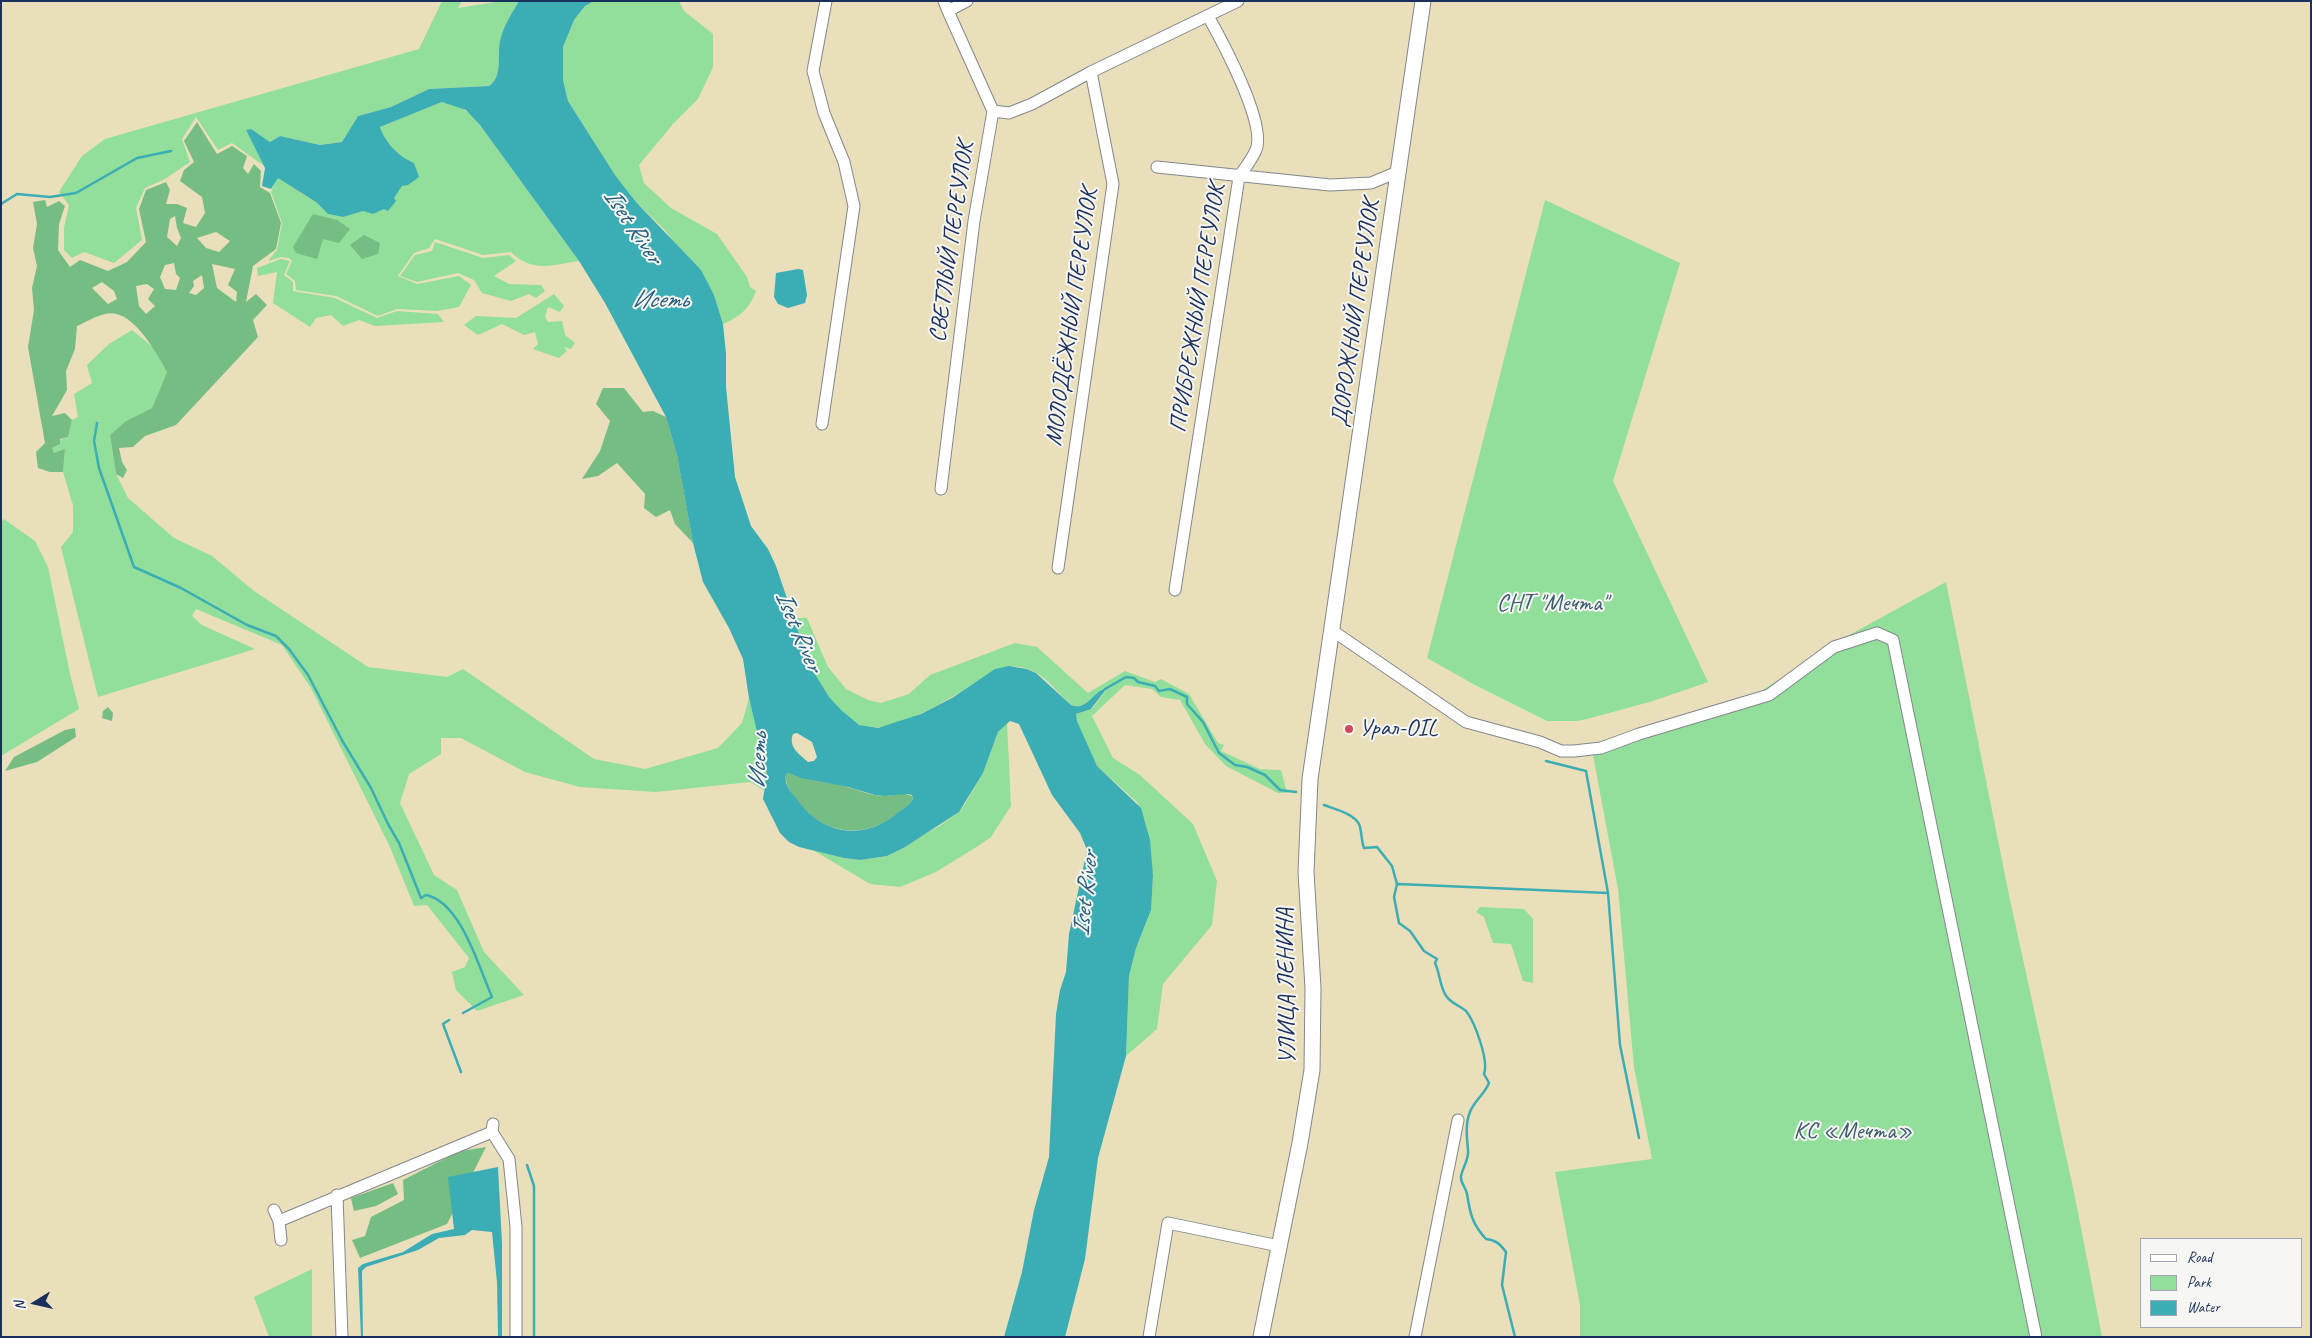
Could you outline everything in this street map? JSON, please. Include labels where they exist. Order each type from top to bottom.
[{"type":"main road","name":"ДОРОЖНЫЙ ПЕРЕУЛОК","points":[[1333,631],[1423,1]]},
{"type":"main road","name":"УЛИЦА ЛЕНИНА","points":[[1261,1337],[1312,1070],[1313,988],[1306,872],[1307,803],[1333,631]]},
{"type":"street","points":[[822,424],[854,206],[844,162],[824,113],[813,71],[826,1]]},
{"type":"street","points":[[946,6],[967,1]]},
{"type":"street","points":[[993,111],[1009,113],[1032,104],[1092,72],[1238,1]]},
{"type":"street","name":"СВЕТЛЫЙ ПЕРЕУЛОК","points":[[941,489],[974,222],[993,111],[946,6]]},
{"type":"street","name":"ПРИБРЕЖНЫЙ ПЕРЕУЛОК","points":[[1174,590],[1240,177],[1257,149],[1256,124],[1238,74],[1208,16]]},
{"type":"street","name":"МОЛОДЁЖНЫЙ ПЕРЕУЛОК","points":[[1058,568],[1113,184],[1092,72]]},
{"type":"street","points":[[1157,167],[1240,177],[1338,184],[1371,183],[1400,171]]},
{"type":"street","points":[[1333,631],[1466,722],[1540,742],[1561,751],[1601,748],[1639,734],[1769,695],[1834,647],[1877,633],[1893,640],[2036,1337]]},
{"type":"street","points":[[1415,1337],[1458,1120]]},
{"type":"street","points":[[279,1221],[493,1128],[509,1159],[516,1227],[516,1337]]},
{"type":"street","points":[[337,1195],[342,1337]]},
{"type":"street","points":[[274,1210],[279,1221],[281,1240]]},
{"type":"street","points":[[1149,1337],[1168,1223],[1279,1246]]},
{"type":"green space","points":[[442,1],[462,1],[458,8],[502,1],[519,1],[503,30],[499,47],[498,71],[489,86],[429,89],[391,107],[358,116],[342,142],[320,145],[280,136],[270,142],[251,129],[246,130],[264,166],[232,143],[218,150],[196,117],[182,139],[190,162],[165,179],[145,188],[136,208],[142,240],[114,263],[84,252],[72,258],[64,250],[64,228],[69,205],[59,192],[82,156],[105,139],[419,49]]},
{"type":"green space","points":[[594,1],[679,1],[684,11],[713,34],[713,67],[698,99],[673,124],[639,165],[644,183],[671,208],[717,234],[747,277],[750,287],[756,291],[744,311],[723,324],[714,295],[664,229],[636,202],[615,175],[568,101],[563,80],[563,47],[574,20],[585,6]]},
{"type":"green space","points":[[442,102],[456,105],[473,115],[579,261],[543,266],[535,265],[519,259],[511,252],[483,255],[435,239],[429,248],[414,253],[398,276],[417,284],[459,276],[471,285],[459,307],[437,311],[397,309],[378,316],[336,296],[296,290],[295,281],[286,274],[292,261],[289,258],[281,257],[268,261],[277,250],[282,223],[271,192],[277,177],[316,202],[328,214],[343,217],[363,210],[373,214],[394,198],[414,164],[393,148],[385,138],[380,127]]},
{"type":"green space","points":[[197,122],[217,154],[232,146],[247,156],[243,168],[248,174],[254,164],[261,171],[260,187],[270,193],[281,223],[276,249],[253,266],[246,302],[256,294],[267,305],[253,320],[258,337],[176,425],[145,436],[133,447],[119,448],[122,462],[127,470],[123,478],[116,474],[110,435],[126,421],[152,408],[167,372],[150,343],[134,324],[125,317],[105,314],[77,326],[75,349],[66,371],[67,390],[52,416],[65,413],[72,420],[68,437],[60,439],[60,444],[52,448],[54,453],[65,449],[63,472],[50,472],[38,468],[36,452],[45,443],[28,347],[34,310],[32,288],[37,266],[33,248],[37,224],[33,202],[45,200],[47,207],[59,201],[65,206],[59,224],[58,250],[70,267],[80,260],[108,271],[127,262],[146,242],[139,209],[146,190],[166,182],[170,190],[166,204],[177,204],[187,208],[183,223],[196,227],[205,213],[202,197],[180,181],[184,170],[194,162],[184,141]],"holes":[[[175,216],[181,238],[177,246],[167,237],[170,219]],[[216,232],[230,241],[219,252],[206,248],[197,238]],[[174,263],[176,274],[180,278],[176,290],[165,289],[160,277],[165,265]],[[212,264],[235,269],[228,285],[237,292],[236,302],[217,288]],[[202,275],[204,288],[196,295],[189,293],[194,286],[193,281]],[[102,282],[114,291],[117,299],[108,304],[92,288]],[[147,284],[154,289],[148,299],[155,306],[146,314],[139,306],[136,286]]]},
{"type":"green space","name":"СНТ \"Мечта\"","points":[[1545,200],[1680,263],[1613,481],[1708,682],[1653,701],[1577,721],[1547,721],[1475,685],[1427,658]]},
{"type":"green space","points":[[313,214],[337,220],[350,229],[339,243],[323,239],[317,259],[296,253],[293,247]]},
{"type":"green space","points":[[364,235],[380,243],[378,254],[362,259],[350,245]]},
{"type":"green space","points":[[435,242],[483,258],[509,255],[516,261],[494,276],[509,284],[541,285],[545,291],[536,298],[529,294],[511,301],[482,293],[474,280],[458,273],[417,282],[400,276],[415,255],[432,251]]},
{"type":"green space","points":[[281,259],[290,261],[284,275],[293,282],[293,291],[335,298],[377,318],[397,311],[438,314],[444,322],[375,326],[359,320],[343,326],[331,315],[316,318],[310,327],[273,303],[277,272],[258,276],[257,268]]},
{"type":"green space","points":[[554,294],[564,306],[560,312],[548,307],[545,317],[548,322],[562,321],[565,335],[575,343],[571,349],[564,347],[567,351],[559,358],[533,349],[538,344],[535,332],[524,335],[502,324],[478,335],[464,325],[476,316],[516,318]]},
{"type":"green space","points":[[132,330],[154,348],[167,372],[152,408],[126,421],[110,435],[116,474],[128,498],[174,538],[212,556],[254,591],[368,667],[447,677],[463,669],[594,759],[645,769],[718,748],[742,723],[749,698],[766,766],[768,779],[764,790],[750,782],[656,792],[580,787],[525,772],[461,738],[441,738],[441,754],[409,774],[400,803],[434,875],[457,890],[484,952],[524,995],[477,1011],[456,990],[452,972],[465,967],[469,958],[427,905],[414,906],[390,847],[311,688],[282,645],[196,609],[192,616],[202,625],[255,649],[98,697],[61,547],[73,532],[73,505],[63,472],[65,450],[54,453],[52,448],[60,444],[60,440],[68,437],[72,420],[78,417],[74,394],[92,383],[87,365],[109,344]]},
{"type":"green space","points":[[603,388],[624,388],[643,412],[653,411],[666,417],[677,455],[693,543],[675,524],[670,510],[656,517],[644,508],[645,494],[617,463],[598,476],[582,479],[600,451],[610,421],[596,404]]},
{"type":"green space","points":[[4,519],[35,541],[48,567],[79,709],[1,756],[1,522]]},
{"type":"green space","name":"КС «Мечта»","points":[[1946,582],[2010,900],[2075,1197],[2102,1337],[1580,1337],[1580,1305],[1555,1172],[1652,1159],[1634,1067],[1618,889],[1591,744],[1755,695],[1833,644]]},
{"type":"green space","points":[[792,618],[807,618],[828,667],[846,689],[868,700],[881,703],[909,694],[930,675],[1015,643],[1037,647],[1088,693],[1125,671],[1155,682],[1161,679],[1189,694],[1218,743],[1224,745],[1221,751],[1260,769],[1281,770],[1287,793],[1278,793],[1226,766],[1205,744],[1180,700],[1161,697],[1152,689],[1125,685],[1092,716],[1113,758],[1140,775],[1193,824],[1217,881],[1212,925],[1163,984],[1157,1029],[1126,1056],[1129,976],[1136,948],[1151,910],[1153,876],[1138,803],[1097,766],[1077,721],[1076,714],[1093,708],[1106,690],[1102,689],[1088,703],[1075,706],[1071,705],[1037,673],[1022,667],[1005,668],[990,673],[947,700],[904,721],[877,728],[867,727],[853,721],[840,711],[829,698],[803,648]]},
{"type":"green space","points":[[108,707],[113,713],[112,721],[102,718],[103,711]]},
{"type":"green space","points":[[1007,723],[1011,806],[991,837],[978,846],[936,872],[900,887],[870,884],[813,850],[860,860],[887,856],[941,825],[959,812],[965,804],[983,773],[998,732]]},
{"type":"green space","points":[[75,728],[76,737],[37,762],[5,771],[14,757],[65,730]]},
{"type":"green space","points":[[790,772],[872,795],[904,794],[912,796],[913,799],[910,804],[883,823],[856,831],[843,830],[817,820],[806,811],[788,788],[786,774]]},
{"type":"green space","points":[[1480,907],[1524,909],[1533,919],[1533,983],[1523,981],[1511,944],[1493,943],[1484,917],[1476,912]]},
{"type":"green space","points":[[486,1147],[447,1224],[360,1258],[352,1240],[365,1236],[371,1217],[404,1200],[403,1180],[460,1151]]},
{"type":"green space","points":[[393,1183],[398,1194],[376,1206],[354,1211],[351,1198]]},
{"type":"green space","points":[[312,1269],[312,1337],[269,1337],[254,1297]]},
{"type":"water","points":[[519,1],[594,1],[585,6],[574,20],[563,47],[563,80],[568,101],[615,175],[636,202],[701,270],[714,295],[723,324],[726,354],[726,387],[735,477],[751,526],[768,549],[776,566],[810,666],[829,697],[859,725],[878,728],[921,714],[952,698],[995,669],[1009,666],[1027,669],[1036,673],[1071,705],[1082,706],[1098,692],[1107,688],[1091,709],[1076,714],[1077,721],[1097,766],[1141,808],[1150,840],[1153,876],[1151,910],[1136,948],[1129,976],[1126,1056],[1098,1158],[1085,1259],[1065,1337],[1004,1337],[1022,1272],[1034,1210],[1049,1157],[1056,1014],[1060,990],[1066,972],[1069,934],[1087,850],[1080,833],[1052,795],[1019,724],[1010,721],[998,732],[983,773],[959,812],[905,847],[887,856],[860,860],[799,847],[789,842],[780,833],[763,799],[767,774],[749,698],[743,659],[729,628],[703,582],[693,543],[677,455],[666,417],[605,303],[579,261],[480,125],[466,110],[442,102],[380,127],[385,138],[393,148],[403,157],[414,163],[419,177],[408,185],[402,186],[394,198],[396,201],[388,211],[384,209],[373,214],[363,211],[343,217],[328,214],[316,202],[278,178],[271,189],[262,186],[265,168],[246,130],[251,129],[270,142],[280,136],[320,145],[342,142],[358,116],[391,107],[429,89],[489,86],[498,71],[501,35]],"holes":[[[797,733],[812,742],[817,757],[814,761],[808,762],[793,746],[793,734]],[[789,773],[801,778],[848,787],[875,795],[908,794],[912,795],[913,799],[910,804],[883,823],[856,831],[843,830],[817,820],[806,810],[788,787],[786,774]]]},
{"type":"water","points":[[798,269],[803,270],[807,295],[805,303],[788,308],[778,304],[774,297],[776,273]]},
{"type":"water","points":[[498,1167],[502,1244],[502,1337],[498,1337],[497,1282],[492,1232],[472,1230],[465,1235],[439,1238],[418,1250],[366,1267],[362,1271],[363,1337],[361,1337],[358,1268],[363,1264],[403,1252],[432,1234],[454,1229],[448,1177]]},
{"type":"waterway","points":[[1,204],[17,194],[50,197],[76,193],[137,158],[171,151]]},
{"type":"waterway","points":[[97,423],[94,441],[99,468],[134,567],[181,588],[247,625],[276,636],[289,649],[308,675],[343,742],[371,788],[399,843],[421,898],[426,895],[438,900],[449,910],[459,923],[475,954],[492,997],[463,1013]]},
{"type":"waterway","points":[[1105,689],[1126,677],[1155,686],[1159,691],[1170,689],[1187,697],[1187,704],[1203,722],[1219,753],[1235,765],[1247,767],[1265,775],[1280,790],[1296,792]]},
{"type":"waterway","points":[[1398,884],[1608,893],[1586,771],[1546,761]]},
{"type":"waterway","points":[[1324,805],[1343,812],[1356,820],[1360,827],[1364,848],[1377,847],[1392,866],[1397,884],[1394,897],[1399,923],[1410,931],[1424,951],[1437,959],[1435,963],[1445,994],[1451,1001],[1466,1011],[1477,1032],[1485,1060],[1484,1074],[1489,1083],[1476,1101],[1468,1117],[1468,1154],[1461,1178],[1472,1218],[1478,1228],[1486,1239],[1498,1243],[1506,1252],[1502,1285],[1515,1337]]},
{"type":"waterway","points":[[1608,893],[1620,1045],[1639,1138]]},
{"type":"waterway","points":[[449,1020],[443,1024],[461,1072]]},
{"type":"waterway","points":[[527,1165],[534,1186],[534,1337]]},
{"type":"place","name":"Урал-OIL","points":[[1349,729]]},
{"type":"water label","name":"Iset River","points":[[632,226]]},
{"type":"water label","name":"Исеть","points":[[660,300]]},
{"type":"water label","name":"Iset River","points":[[798,631]]},
{"type":"water label","name":"Исеть","points":[[759,761]]},
{"type":"water label","name":"Iset River","points":[[1086,894]]}]
